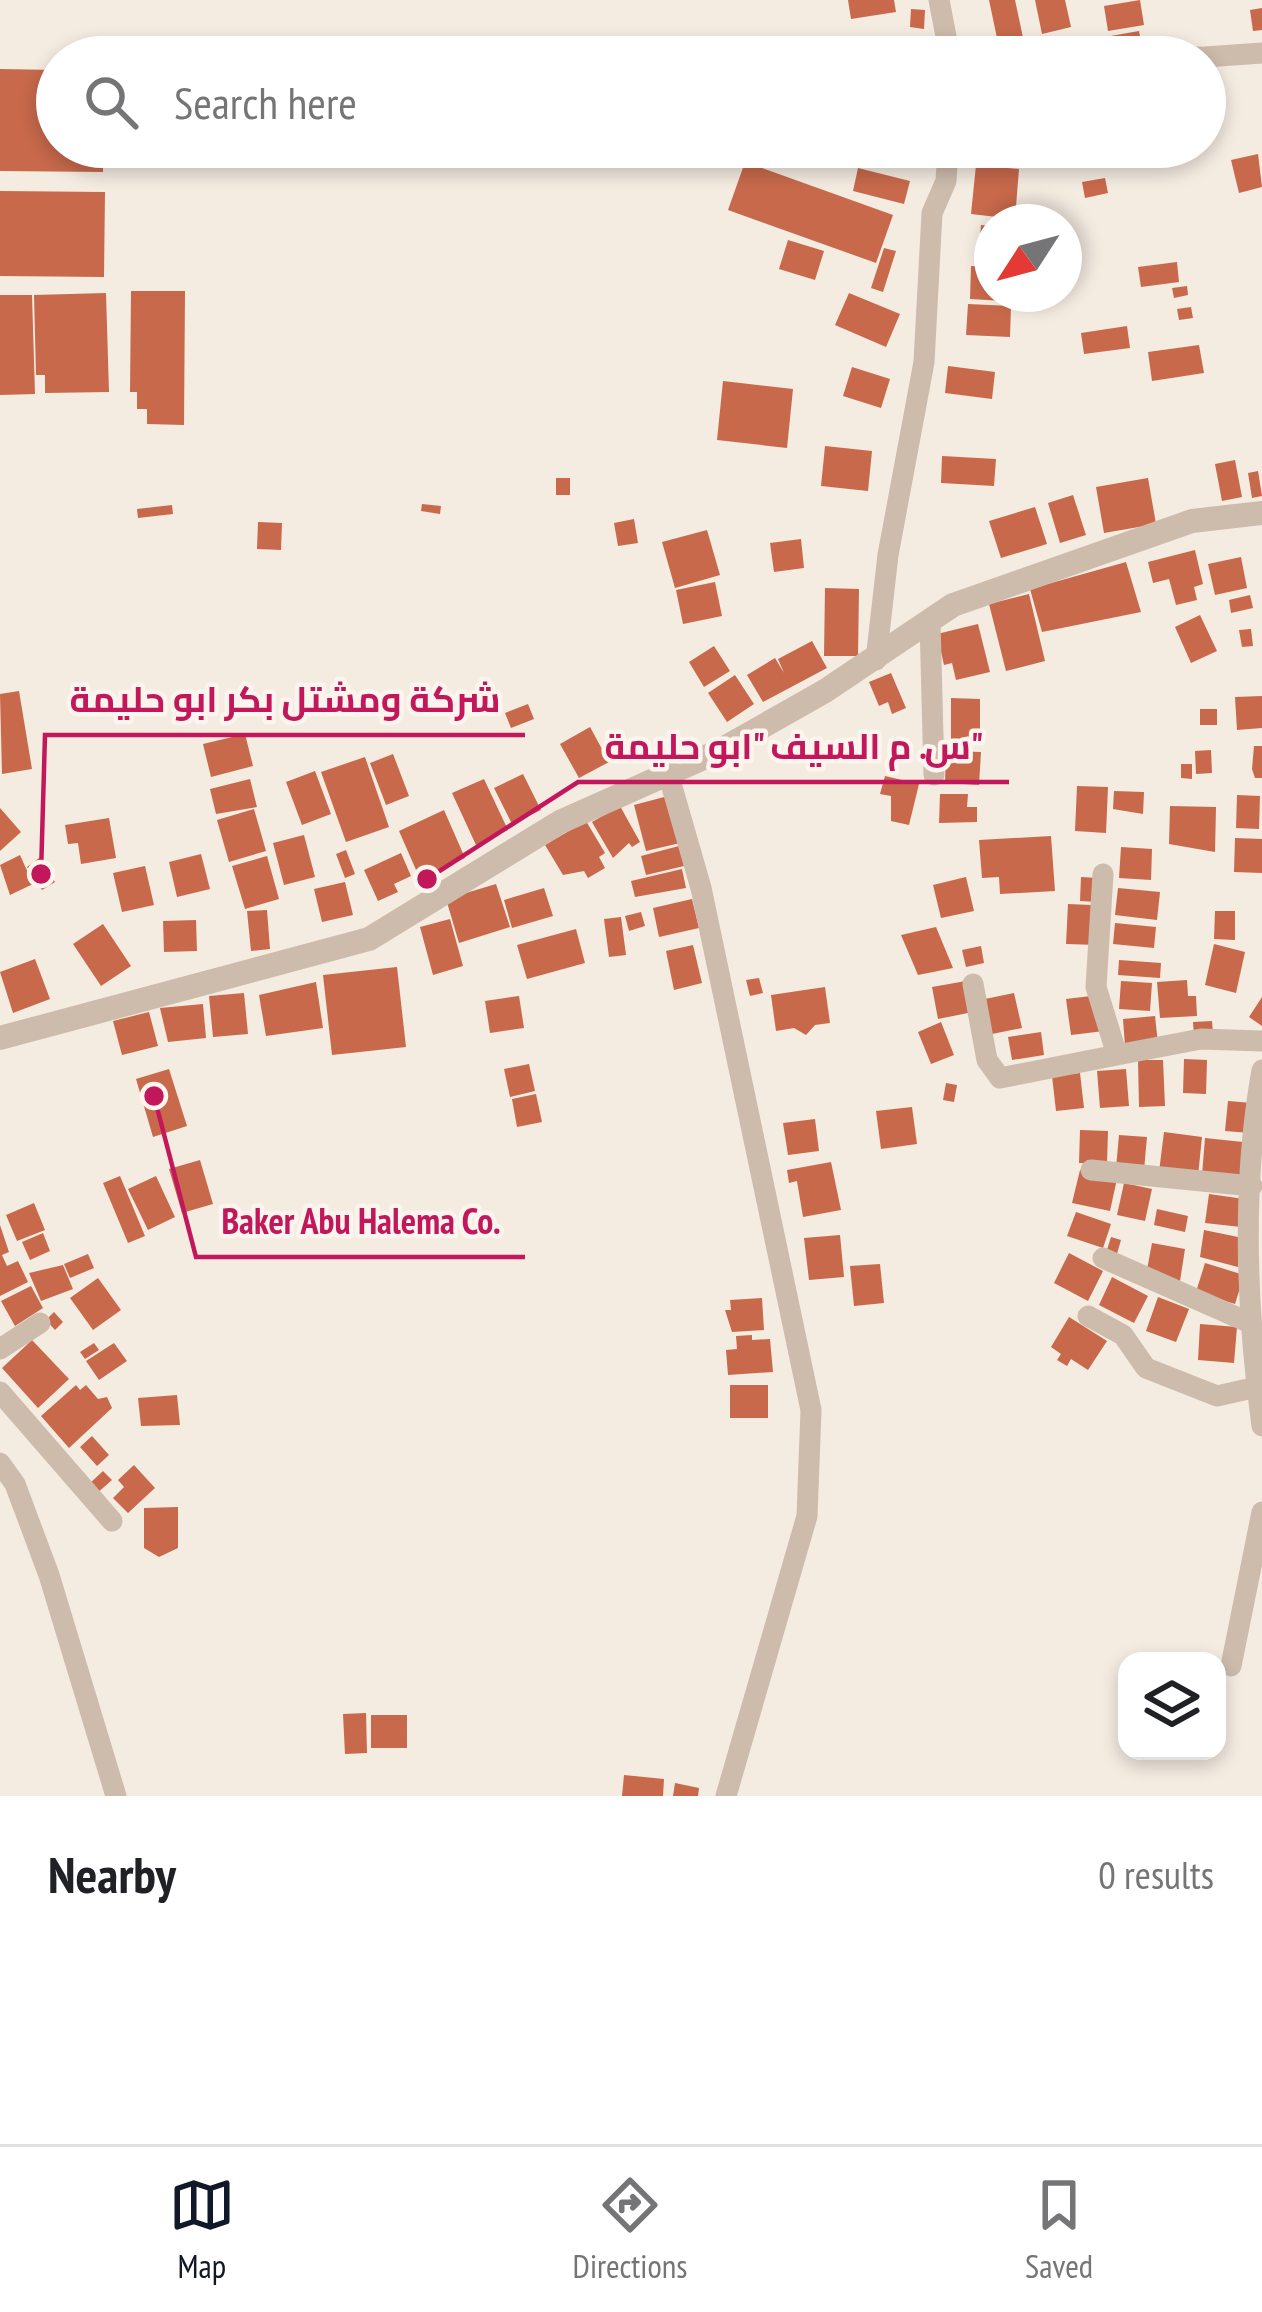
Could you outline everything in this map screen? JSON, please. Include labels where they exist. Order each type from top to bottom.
[{"type":"street","points":[[939,0],[946,36]]},
{"type":"street","points":[[1226,55],[1262,53]]},
{"type":"street","points":[[876,661],[891,537],[923,362],[932,213],[947,168]]},
{"type":"street","points":[[0,1038],[369,939],[560,823],[718,752],[876,661],[953,605],[1058,564],[1192,521],[1262,513]]},
{"type":"street","points":[[930,621],[934,775]]},
{"type":"street","points":[[668,773],[701,888],[811,1410],[807,1516],[726,1796]]},
{"type":"street","points":[[1102,874],[1096,987],[1117,1055]]},
{"type":"street","points":[[974,984],[986,1060],[1000,1078],[1201,1040],[1262,1041]]},
{"type":"street","points":[[1262,1070],[1252,1186],[1255,1297],[1250,1323],[1262,1426]]},
{"type":"street","points":[[1090,1170],[1252,1186]]},
{"type":"street","points":[[1103,1258],[1250,1323]]},
{"type":"street","points":[[1088,1316],[1123,1335],[1146,1367],[1217,1396],[1257,1387]]},
{"type":"street","points":[[0,1349],[40,1323]]},
{"type":"street","points":[[0,1392],[112,1521]]},
{"type":"street","points":[[0,1463],[15,1484],[49,1575],[116,1796]]},
{"type":"street","points":[[1231,1666],[1262,1512]]},
{"type":"building","points":[[848,0],[894,0],[896,12],[851,19]]},
{"type":"building","points":[[989,0],[1015,0],[1023,36],[997,36]]},
{"type":"building","points":[[1035,0],[1065,0],[1071,27],[1042,34]]},
{"type":"building","points":[[1140,0],[1144,25],[1108,31],[1104,6]]},
{"type":"building","points":[[1262,8],[1262,30],[1253,31],[1250,10]]},
{"type":"building","points":[[911,9],[925,10],[924,29],[910,27]]},
{"type":"building","points":[[0,69],[36,70],[36,168],[103,168],[103,172],[0,171]]},
{"type":"building","points":[[1258,154],[1262,187],[1239,193],[1231,160]]},
{"type":"building","points":[[743,168],[762,168],[893,215],[876,263],[728,210]]},
{"type":"building","points":[[858,168],[910,181],[904,204],[853,191]]},
{"type":"building","points":[[976,168],[1019,169],[1016,204],[974,204],[971,214]]},
{"type":"building","points":[[1105,178],[1108,193],[1085,198],[1082,182]]},
{"type":"building","points":[[0,191],[105,192],[104,277],[0,276]]},
{"type":"building","points":[[788,240],[824,251],[815,280],[779,269]]},
{"type":"building","points":[[884,248],[896,251],[883,292],[871,288]]},
{"type":"building","points":[[1177,262],[1179,282],[1141,287],[1138,267]]},
{"type":"building","points":[[971,266],[974,266],[974,299],[970,299]]},
{"type":"building","points":[[1187,286],[1188,295],[1174,298],[1172,288]]},
{"type":"building","points":[[131,291],[185,291],[184,425],[147,424],[147,409],[137,409],[137,392],[130,392]]},
{"type":"building","points":[[106,293],[109,392],[45,393],[45,375],[36,375],[34,295]]},
{"type":"building","points":[[849,293],[900,314],[886,347],[835,325]]},
{"type":"building","points":[[0,295],[32,295],[35,394],[0,395]]},
{"type":"building","points":[[968,304],[974,304],[974,312],[1011,312],[1010,337],[966,335]]},
{"type":"building","points":[[1191,307],[1193,318],[1179,320],[1177,309]]},
{"type":"building","points":[[1127,326],[1130,348],[1084,354],[1081,333]]},
{"type":"building","points":[[1199,345],[1204,373],[1152,381],[1148,352]]},
{"type":"building","points":[[948,366],[995,372],[992,399],[945,393]]},
{"type":"building","points":[[852,367],[890,379],[881,408],[843,396]]},
{"type":"building","points":[[723,381],[793,389],[787,448],[717,440]]},
{"type":"building","points":[[825,446],[872,451],[868,491],[821,486]]},
{"type":"building","points":[[942,456],[996,459],[994,486],[941,483]]},
{"type":"building","points":[[1235,460],[1242,497],[1222,501],[1215,464]]},
{"type":"building","points":[[1258,471],[1262,496],[1252,498],[1248,473]]},
{"type":"building","points":[[556,478],[570,478],[570,495],[556,495]]},
{"type":"building","points":[[1148,478],[1156,524],[1104,533],[1096,487]]},
{"type":"building","points":[[1073,495],[1086,535],[1060,543],[1048,503]]},
{"type":"building","points":[[422,504],[441,506],[440,514],[421,511]]},
{"type":"building","points":[[172,505],[173,514],[138,518],[137,509]]},
{"type":"building","points":[[1035,507],[1047,544],[1001,558],[989,521]]},
{"type":"building","points":[[634,519],[638,543],[618,546],[614,523]]},
{"type":"building","points":[[258,522],[282,523],[281,550],[257,549]]},
{"type":"building","points":[[707,530],[720,575],[675,588],[662,542]]},
{"type":"building","points":[[801,539],[804,568],[774,572],[770,543]]},
{"type":"building","points":[[1195,550],[1203,584],[1194,587],[1197,600],[1176,605],[1169,579],[1153,583],[1148,562]]},
{"type":"building","points":[[1241,557],[1247,588],[1215,595],[1208,564]]},
{"type":"building","points":[[1126,562],[1141,612],[1042,632],[1030,589]]},
{"type":"building","points":[[715,582],[722,616],[683,624],[676,590]]},
{"type":"building","points":[[825,588],[859,589],[858,656],[824,656]]},
{"type":"building","points":[[1029,594],[1045,661],[1006,671],[989,604]]},
{"type":"building","points":[[1250,595],[1253,608],[1231,613],[1229,600]]},
{"type":"building","points":[[1200,615],[1217,651],[1191,663],[1175,627]]},
{"type":"building","points":[[978,624],[990,672],[956,680],[952,663],[944,665],[937,634]]},
{"type":"building","points":[[1251,629],[1253,646],[1242,647],[1239,630]]},
{"type":"building","points":[[812,641],[827,668],[763,702],[747,675],[775,658],[784,673],[778,659]]},
{"type":"building","points":[[714,646],[730,671],[704,687],[689,662]]},
{"type":"building","points":[[891,673],[906,708],[892,714],[888,702],[879,706],[869,682]]},
{"type":"building","points":[[735,675],[754,704],[727,722],[708,693]]},
{"type":"building","points":[[19,691],[32,769],[2,774],[0,694]]},
{"type":"building","points":[[1262,696],[1262,728],[1237,730],[1235,697]]},
{"type":"building","points":[[951,698],[980,699],[980,745],[951,745]]},
{"type":"building","points":[[528,704],[534,719],[511,728],[505,713]]},
{"type":"building","points":[[1200,709],[1217,709],[1217,725],[1200,725]]},
{"type":"building","points":[[590,727],[609,762],[579,778],[560,744]]},
{"type":"building","points":[[245,734],[253,766],[211,777],[203,744]]},
{"type":"building","points":[[1254,746],[1262,746],[1262,778],[1255,778],[1252,769]]},
{"type":"building","points":[[1211,750],[1212,773],[1196,774],[1195,751]]},
{"type":"building","points":[[946,751],[981,752],[979,785],[945,783]]},
{"type":"building","points":[[393,754],[409,796],[386,805],[370,763]]},
{"type":"building","points":[[365,757],[389,827],[346,842],[321,772]]},
{"type":"building","points":[[1181,764],[1192,764],[1192,779],[1181,778]]},
{"type":"building","points":[[315,771],[331,814],[302,825],[286,782]]},
{"type":"building","points":[[523,774],[541,810],[512,824],[494,788]]},
{"type":"building","points":[[885,776],[919,784],[909,825],[891,821],[891,796],[880,794]]},
{"type":"building","points":[[250,779],[257,807],[216,814],[210,789]]},
{"type":"building","points":[[484,779],[508,830],[476,845],[452,793]]},
{"type":"building","points":[[1077,786],[1108,787],[1106,833],[1075,831]]},
{"type":"building","points":[[1114,791],[1144,792],[1143,814],[1113,809]]},
{"type":"building","points":[[940,794],[968,794],[967,807],[977,807],[977,822],[939,823]]},
{"type":"building","points":[[1237,795],[1260,796],[1259,829],[1236,828]]},
{"type":"building","points":[[668,796],[680,843],[646,851],[634,805]]},
{"type":"building","points":[[620,806],[640,842],[632,847],[629,843],[613,858],[592,822]]},
{"type":"building","points":[[1170,806],[1216,807],[1215,852],[1169,844]]},
{"type":"building","points":[[0,808],[21,832],[0,851]]},
{"type":"building","points":[[254,809],[266,851],[229,862],[217,820]]},
{"type":"building","points":[[444,810],[465,858],[420,879],[399,831]]},
{"type":"building","points":[[109,818],[116,858],[81,864],[78,843],[68,844],[65,825]]},
{"type":"building","points":[[586,821],[605,853],[599,857],[605,868],[588,878],[584,871],[563,875],[545,845]]},
{"type":"building","points":[[304,835],[315,877],[284,885],[273,843]]},
{"type":"building","points":[[1051,836],[1055,891],[1000,894],[999,877],[982,878],[979,840]]},
{"type":"building","points":[[1235,838],[1262,839],[1262,873],[1234,872]]},
{"type":"building","points":[[679,846],[684,866],[646,875],[641,856]]},
{"type":"building","points":[[1121,847],[1152,849],[1151,880],[1119,878]]},
{"type":"building","points":[[346,850],[355,874],[345,878],[336,854]]},
{"type":"building","points":[[401,853],[411,876],[394,884],[398,892],[378,901],[364,870]]},
{"type":"building","points":[[201,854],[210,889],[177,897],[169,862]]},
{"type":"building","points":[[20,855],[33,884],[10,895],[0,865]]},
{"type":"building","points":[[267,856],[279,899],[245,909],[232,866]]},
{"type":"building","points":[[39,858],[55,882],[42,890],[27,867]]},
{"type":"building","points":[[145,866],[154,905],[122,912],[113,873]]},
{"type":"building","points":[[682,869],[686,888],[635,897],[631,881]]},
{"type":"building","points":[[966,877],[974,911],[941,918],[933,885]]},
{"type":"building","points":[[1081,877],[1098,878],[1097,902],[1080,901]]},
{"type":"building","points":[[345,882],[353,915],[322,922],[314,889]]},
{"type":"building","points":[[496,884],[510,927],[459,943],[446,899]]},
{"type":"building","points":[[544,888],[553,916],[512,928],[504,900]]},
{"type":"building","points":[[1118,888],[1160,892],[1157,920],[1115,915]]},
{"type":"building","points":[[692,899],[699,928],[659,937],[653,908]]},
{"type":"building","points":[[1068,904],[1091,905],[1099,945],[1066,944]]},
{"type":"building","points":[[267,910],[270,949],[251,951],[247,911]]},
{"type":"building","points":[[1215,911],[1235,911],[1235,940],[1214,939]]},
{"type":"building","points":[[641,912],[645,926],[629,931],[625,916]]},
{"type":"building","points":[[621,917],[626,955],[609,957],[604,919]]},
{"type":"building","points":[[450,919],[463,966],[433,975],[420,927]]},
{"type":"building","points":[[196,920],[197,951],[164,952],[163,921]]},
{"type":"building","points":[[1115,923],[1156,927],[1154,948],[1113,944]]},
{"type":"building","points":[[103,924],[131,966],[101,986],[73,944]]},
{"type":"building","points":[[936,927],[953,968],[918,975],[901,935]]},
{"type":"building","points":[[576,929],[585,963],[527,979],[517,945]]},
{"type":"building","points":[[1214,944],[1245,952],[1236,993],[1205,985]]},
{"type":"building","points":[[693,945],[702,983],[674,990],[666,951]]},
{"type":"building","points":[[981,946],[984,963],[966,967],[962,950]]},
{"type":"building","points":[[35,959],[50,999],[13,1013],[0,972]]},
{"type":"building","points":[[1119,960],[1161,963],[1160,978],[1118,975]]},
{"type":"building","points":[[397,967],[406,1047],[332,1055],[323,975]]},
{"type":"building","points":[[759,978],[763,993],[750,996],[746,980]]},
{"type":"building","points":[[1187,980],[1188,996],[1196,996],[1197,1016],[1160,1018],[1157,982]]},
{"type":"building","points":[[966,981],[973,1012],[938,1019],[932,987]]},
{"type":"building","points":[[1121,981],[1152,983],[1150,1011],[1119,1009]]},
{"type":"building","points":[[316,982],[323,1028],[266,1036],[259,995]]},
{"type":"building","points":[[825,987],[830,1023],[815,1025],[806,1035],[794,1028],[776,1031],[771,995]]},
{"type":"building","points":[[244,993],[248,1034],[213,1037],[209,996]]},
{"type":"building","points":[[1014,993],[1022,1028],[992,1034],[985,999]]},
{"type":"building","points":[[1099,995],[1104,1031],[1071,1035],[1066,999]]},
{"type":"building","points":[[519,996],[524,1028],[490,1033],[485,1001]]},
{"type":"building","points":[[1262,997],[1262,1026],[1249,1017]]},
{"type":"building","points":[[203,1004],[206,1038],[168,1042],[160,1008]]},
{"type":"building","points":[[149,1012],[158,1046],[122,1055],[113,1021]]},
{"type":"building","points":[[1155,1016],[1158,1044],[1125,1046],[1123,1019]]},
{"type":"building","points":[[1212,1021],[1213,1034],[1194,1035],[1193,1022]]},
{"type":"building","points":[[941,1022],[954,1055],[931,1064],[918,1032]]},
{"type":"building","points":[[1041,1032],[1044,1055],[1012,1060],[1008,1037]]},
{"type":"building","points":[[1184,1059],[1207,1060],[1206,1094],[1183,1093]]},
{"type":"building","points":[[1138,1060],[1163,1060],[1165,1106],[1139,1107]]},
{"type":"building","points":[[529,1064],[535,1091],[510,1097],[504,1069]]},
{"type":"building","points":[[169,1069],[187,1126],[153,1137],[136,1079]]},
{"type":"building","points":[[1126,1069],[1129,1106],[1100,1108],[1097,1071]]},
{"type":"building","points":[[1080,1073],[1084,1108],[1056,1111],[1052,1076]]},
{"type":"building","points":[[946,1083],[957,1085],[954,1102],[943,1100]]},
{"type":"building","points":[[536,1094],[542,1122],[517,1127],[512,1099]]},
{"type":"building","points":[[1228,1101],[1252,1103],[1250,1133],[1225,1131]]},
{"type":"building","points":[[912,1107],[917,1144],[881,1149],[876,1111]]},
{"type":"building","points":[[815,1119],[819,1151],[788,1155],[783,1123]]},
{"type":"building","points":[[1080,1130],[1108,1131],[1107,1164],[1079,1163]]},
{"type":"building","points":[[1164,1132],[1202,1137],[1198,1176],[1159,1172]]},
{"type":"building","points":[[1119,1135],[1147,1137],[1144,1170],[1116,1168]]},
{"type":"building","points":[[1205,1138],[1243,1142],[1240,1179],[1202,1175]]},
{"type":"building","points":[[200,1160],[213,1204],[182,1213],[169,1169]]},
{"type":"building","points":[[831,1162],[841,1210],[803,1217],[797,1181],[789,1183],[787,1170]]},
{"type":"building","points":[[1080,1170],[1117,1179],[1110,1211],[1072,1203]]},
{"type":"building","points":[[120,1176],[145,1236],[128,1243],[103,1183]]},
{"type":"building","points":[[156,1176],[175,1217],[148,1230],[128,1189]]},
{"type":"building","points":[[1124,1183],[1152,1189],[1145,1221],[1117,1215]]},
{"type":"building","points":[[1209,1194],[1244,1199],[1241,1227],[1205,1223]]},
{"type":"building","points":[[34,1203],[45,1230],[17,1241],[6,1215]]},
{"type":"building","points":[[1157,1209],[1188,1216],[1185,1232],[1154,1225]]},
{"type":"building","points":[[1076,1212],[1111,1224],[1103,1248],[1067,1236]]},
{"type":"building","points":[[0,1225],[9,1252],[2,1255],[7,1266],[18,1261],[28,1282],[0,1296]]},
{"type":"building","points":[[1204,1230],[1238,1237],[1238,1267],[1200,1257]]},
{"type":"building","points":[[43,1233],[50,1251],[30,1260],[22,1242]]},
{"type":"building","points":[[840,1235],[844,1277],[809,1280],[804,1238]]},
{"type":"building","points":[[1111,1237],[1121,1240],[1116,1257],[1106,1253]]},
{"type":"building","points":[[1152,1243],[1185,1249],[1180,1281],[1146,1275]]},
{"type":"building","points":[[1069,1253],[1103,1271],[1088,1301],[1054,1283]]},
{"type":"building","points":[[88,1254],[94,1268],[70,1278],[64,1264]]},
{"type":"building","points":[[1205,1263],[1244,1275],[1235,1304],[1196,1292]]},
{"type":"building","points":[[880,1264],[884,1303],[854,1306],[850,1266]]},
{"type":"building","points":[[63,1265],[73,1289],[41,1301],[29,1273]]},
{"type":"building","points":[[1112,1277],[1148,1296],[1134,1323],[1099,1305]]},
{"type":"building","points":[[98,1278],[121,1310],[93,1330],[70,1298]]},
{"type":"building","points":[[31,1286],[43,1308],[15,1326],[1,1301]]},
{"type":"building","points":[[1158,1297],[1189,1309],[1176,1342],[1146,1331]]},
{"type":"building","points":[[762,1298],[764,1330],[732,1332],[725,1310],[731,1310],[730,1300]]},
{"type":"building","points":[[54,1312],[63,1322],[55,1330],[46,1320]]},
{"type":"building","points":[[1069,1317],[1107,1341],[1088,1370],[1071,1359],[1067,1366],[1057,1360],[1061,1354],[1051,1347]]},
{"type":"building","points":[[1200,1324],[1237,1327],[1234,1363],[1198,1360]]},
{"type":"building","points":[[752,1335],[752,1340],[770,1339],[773,1372],[728,1375],[726,1350],[737,1349],[736,1336]]},
{"type":"building","points":[[32,1340],[69,1379],[38,1408],[2,1368]]},
{"type":"building","points":[[94,1343],[99,1350],[85,1359],[80,1352]]},
{"type":"building","points":[[114,1343],[127,1361],[99,1380],[86,1361]]},
{"type":"building","points":[[76,1385],[80,1390],[86,1385],[98,1399],[107,1397],[112,1408],[69,1448],[41,1416]]},
{"type":"building","points":[[730,1385],[768,1385],[768,1418],[730,1418]]},
{"type":"building","points":[[177,1395],[180,1425],[141,1426],[138,1398]]},
{"type":"building","points":[[92,1436],[109,1455],[97,1466],[80,1447]]},
{"type":"building","points":[[134,1465],[155,1488],[128,1513],[113,1498],[124,1487],[118,1480]]},
{"type":"building","points":[[103,1471],[112,1480],[96,1494],[88,1485]]},
{"type":"building","points":[[178,1507],[178,1548],[159,1557],[144,1548],[144,1508]]},
{"type":"building","points":[[366,1713],[367,1753],[345,1754],[343,1714]]},
{"type":"building","points":[[371,1715],[407,1715],[407,1748],[371,1748]]},
{"type":"building","points":[[624,1775],[664,1779],[663,1796],[622,1796]]},
{"type":"building","points":[[675,1783],[699,1788],[698,1796],[673,1796]]},
{"type":"place","name":"شركة ومشتل بكر ابو حليمة","points":[[41,874]]},
{"type":"place","name":"س. م السيف \"ابو حليمة\"","points":[[427,879]]},
{"type":"place","name":"Baker Abu Halema Co.","points":[[154,1096]]}]
